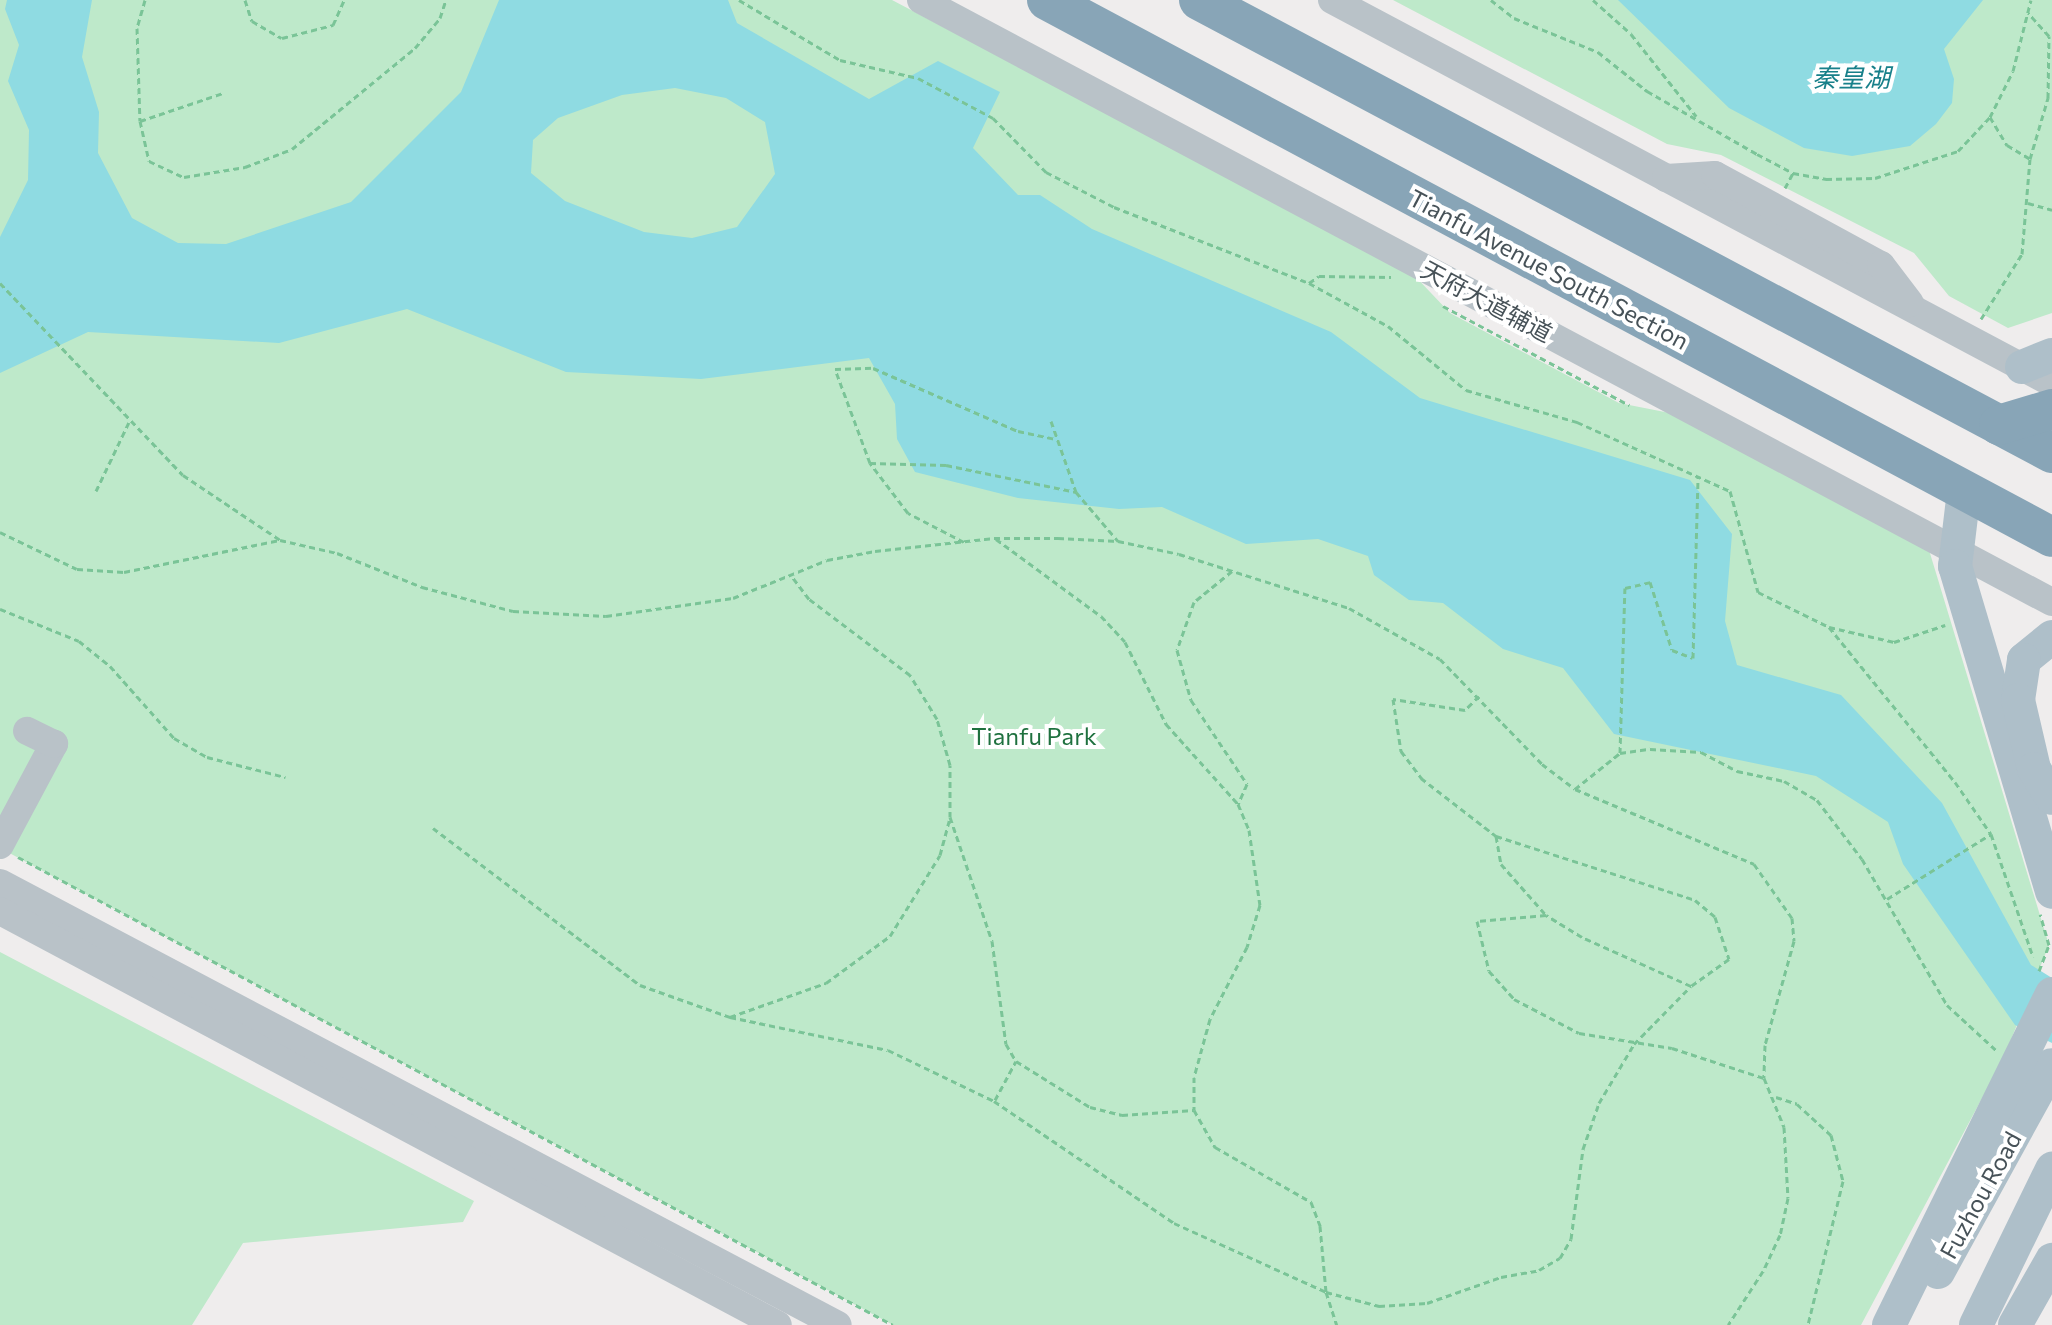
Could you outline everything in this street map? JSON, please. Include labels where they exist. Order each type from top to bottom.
[{"type":"highway","name":"Tianfu Avenue South Section","points":[[1047,0],[2052,537]]},
{"type":"highway","points":[[1199,0],[2052,453]]},
{"type":"highway","points":[[1999,425],[2052,409]]},
{"type":"main road","points":[[1964,491],[1954,550],[2044,897]]},
{"type":"main road","points":[[2052,637],[2024,660],[2018,700],[2034,769],[2052,798]]},
{"type":"main road","points":[[1889,1325],[2048,989]]},
{"type":"main road","name":"Fuzhou Road","points":[[1909,1325],[2052,1065]]},
{"type":"main road","name":"Fuzhou Road","points":[[1976,1325],[2052,1169]]},
{"type":"main road","points":[[2015,1325],[2052,1260]]},
{"type":"street","name":"天府大道辅道","points":[[921,0],[2052,602]]},
{"type":"street","points":[[1332,0],[1916,310],[2037,361],[2052,383]]},
{"type":"street","points":[[7,850],[54,744],[27,731]]},
{"type":"street","points":[[0,883],[787,1318]]},
{"type":"street","points":[[0,911],[787,1318],[838,1325]]},
{"type":"path","points":[[145,0],[137,28],[140,121],[149,161],[184,177],[245,167],[292,149],[415,48],[440,18],[446,0]]},
{"type":"path","points":[[245,0],[252,21],[282,38],[333,25],[344,0]]},
{"type":"path","points":[[739,0],[748,2],[840,60],[918,78],[993,118],[1046,172],[1100,200],[1309,283],[1388,326],[1466,390],[1577,422],[1730,491],[1758,592],[1829,627],[1894,642],[1951,623]]},
{"type":"path","points":[[1491,0],[1514,18],[1598,52],[1647,91],[1793,173],[1875,178],[1918,168],[1958,151],[1990,117],[2013,71],[2031,0]]},
{"type":"path","points":[[1593,0],[1631,34],[1698,119]]},
{"type":"path","points":[[1979,322],[2022,254],[2030,159],[2048,98],[2049,36],[2027,12]]},
{"type":"path","points":[[140,121],[223,93]]},
{"type":"path","points":[[1990,117],[2007,145],[2030,159]]},
{"type":"path","points":[[1782,194],[1793,173]]},
{"type":"path","points":[[2028,203],[2052,210]]},
{"type":"path","points":[[1309,283],[1319,276],[1374,280],[1400,275]]},
{"type":"path","points":[[0,283],[183,475],[280,540],[337,553],[422,587],[513,611],[558,615],[674,610],[733,598],[827,560],[875,551],[994,538],[1118,541],[1232,571],[1349,608],[1440,659],[1542,764],[1575,789],[1612,808],[1736,853],[1765,874],[1792,918],[1794,941],[1765,1045],[1764,1078],[1774,1097],[1789,1158],[1788,1198],[1769,1259],[1728,1325]]},
{"type":"path","points":[[1440,303],[1537,360],[1634,406]]},
{"type":"path","points":[[964,542],[908,513],[870,463],[835,369],[873,368],[1018,431],[1056,439]]},
{"type":"path","points":[[96,491],[129,421]]},
{"type":"path","points":[[1051,421],[1076,492],[1118,541]]},
{"type":"path","points":[[870,463],[946,465],[1076,492]]},
{"type":"path","points":[[1620,753],[1625,588],[1650,582],[1672,650],[1693,658],[1698,476]]},
{"type":"path","points":[[0,532],[77,569],[124,572],[280,540]]},
{"type":"path","points":[[994,538],[1101,616],[1125,642],[1183,749],[1238,804],[1249,830],[1260,905],[1247,947],[1210,1019],[1194,1077],[1194,1110],[1215,1147],[1311,1202],[1320,1226],[1326,1292],[1337,1325]]},
{"type":"path","points":[[1232,571],[1194,602],[1177,650],[1191,700],[1247,784],[1238,804]]},
{"type":"path","points":[[730,1017],[826,983],[890,936],[940,855],[950,817],[950,765],[937,719],[910,675],[809,599],[791,575]]},
{"type":"path","points":[[0,609],[79,641],[110,666],[174,738],[207,757],[285,777]]},
{"type":"path","points":[[1829,627],[1955,782],[1991,834],[2033,957]]},
{"type":"path","points":[[433,828],[640,985],[730,1017],[888,1050],[994,1101],[1144,1207],[1326,1292],[1403,1308],[1539,1270],[1560,1258],[1571,1239],[1587,1137],[1599,1103],[1634,1044],[1691,986],[1729,959],[1715,917],[1695,900],[1496,836],[1421,778],[1401,751],[1394,724],[1393,699],[1465,710],[1479,696]]},
{"type":"path","points":[[1575,789],[1620,753],[1701,752],[1737,771],[1784,781],[1817,800],[1887,899],[1947,1005],[2004,1056]]},
{"type":"path","points":[[950,817],[992,941],[1006,1044],[1016,1061],[1090,1107],[1122,1115],[1194,1110]]},
{"type":"path","points":[[1887,899],[1991,834]]},
{"type":"path","points":[[1496,836],[1501,864],[1546,915],[1582,937],[1691,986]]},
{"type":"path","points":[[7,850],[893,1325]]},
{"type":"path","points":[[2044,897],[2049,945],[2048,989]]},
{"type":"path","points":[[1546,915],[1477,921],[1489,971],[1514,999],[1546,1019],[1579,1033],[1672,1048],[1764,1078]]},
{"type":"path","points":[[994,1101],[1016,1061]]},
{"type":"path","points":[[1774,1097],[1797,1104],[1819,1122],[1839,1153],[1843,1181],[1808,1325]]},
{"type":"green space","name":"Tianfu Park","points":[[0,0],[892,0],[1412,273],[1450,313],[1619,403],[1680,415],[1929,550],[2049,945],[2004,1057],[1861,1325],[893,1325],[0,848]]},
{"type":"green space","points":[[1393,0],[2052,0],[2052,313],[2008,328],[1949,296],[1914,253],[1721,155],[1667,144]]},
{"type":"green space","points":[[0,952],[474,1201],[463,1222],[243,1243],[192,1325],[0,1325]]},
{"type":"water","points":[[7,0],[92,0],[82,57],[99,112],[98,153],[132,218],[178,243],[226,244],[351,202],[461,92],[499,0],[728,0],[737,23],[869,99],[938,61],[1000,92],[973,148],[1018,195],[1040,195],[1092,229],[1331,332],[1420,398],[1690,480],[1732,534],[1725,621],[1737,665],[1841,695],[1942,803],[2031,965],[2052,978],[2052,1043],[2015,1025],[1903,864],[1888,822],[1816,776],[1614,734],[1563,668],[1503,649],[1443,603],[1409,600],[1374,575],[1368,556],[1318,539],[1246,544],[1162,507],[1119,509],[1018,498],[915,472],[897,439],[895,404],[869,358],[701,379],[566,372],[407,309],[279,343],[88,332],[0,373],[0,237],[28,180],[29,130],[8,81],[19,45],[5,9]],"holes":[[[675,88],[726,98],[765,122],[775,174],[737,227],[692,238],[644,232],[565,201],[531,173],[533,140],[558,118],[622,95]]]},
{"type":"water","name":"秦皇湖","points":[[1618,0],[1983,0],[1944,49],[1954,79],[1952,103],[1936,124],[1910,146],[1852,156],[1804,148],[1729,108]]}]
